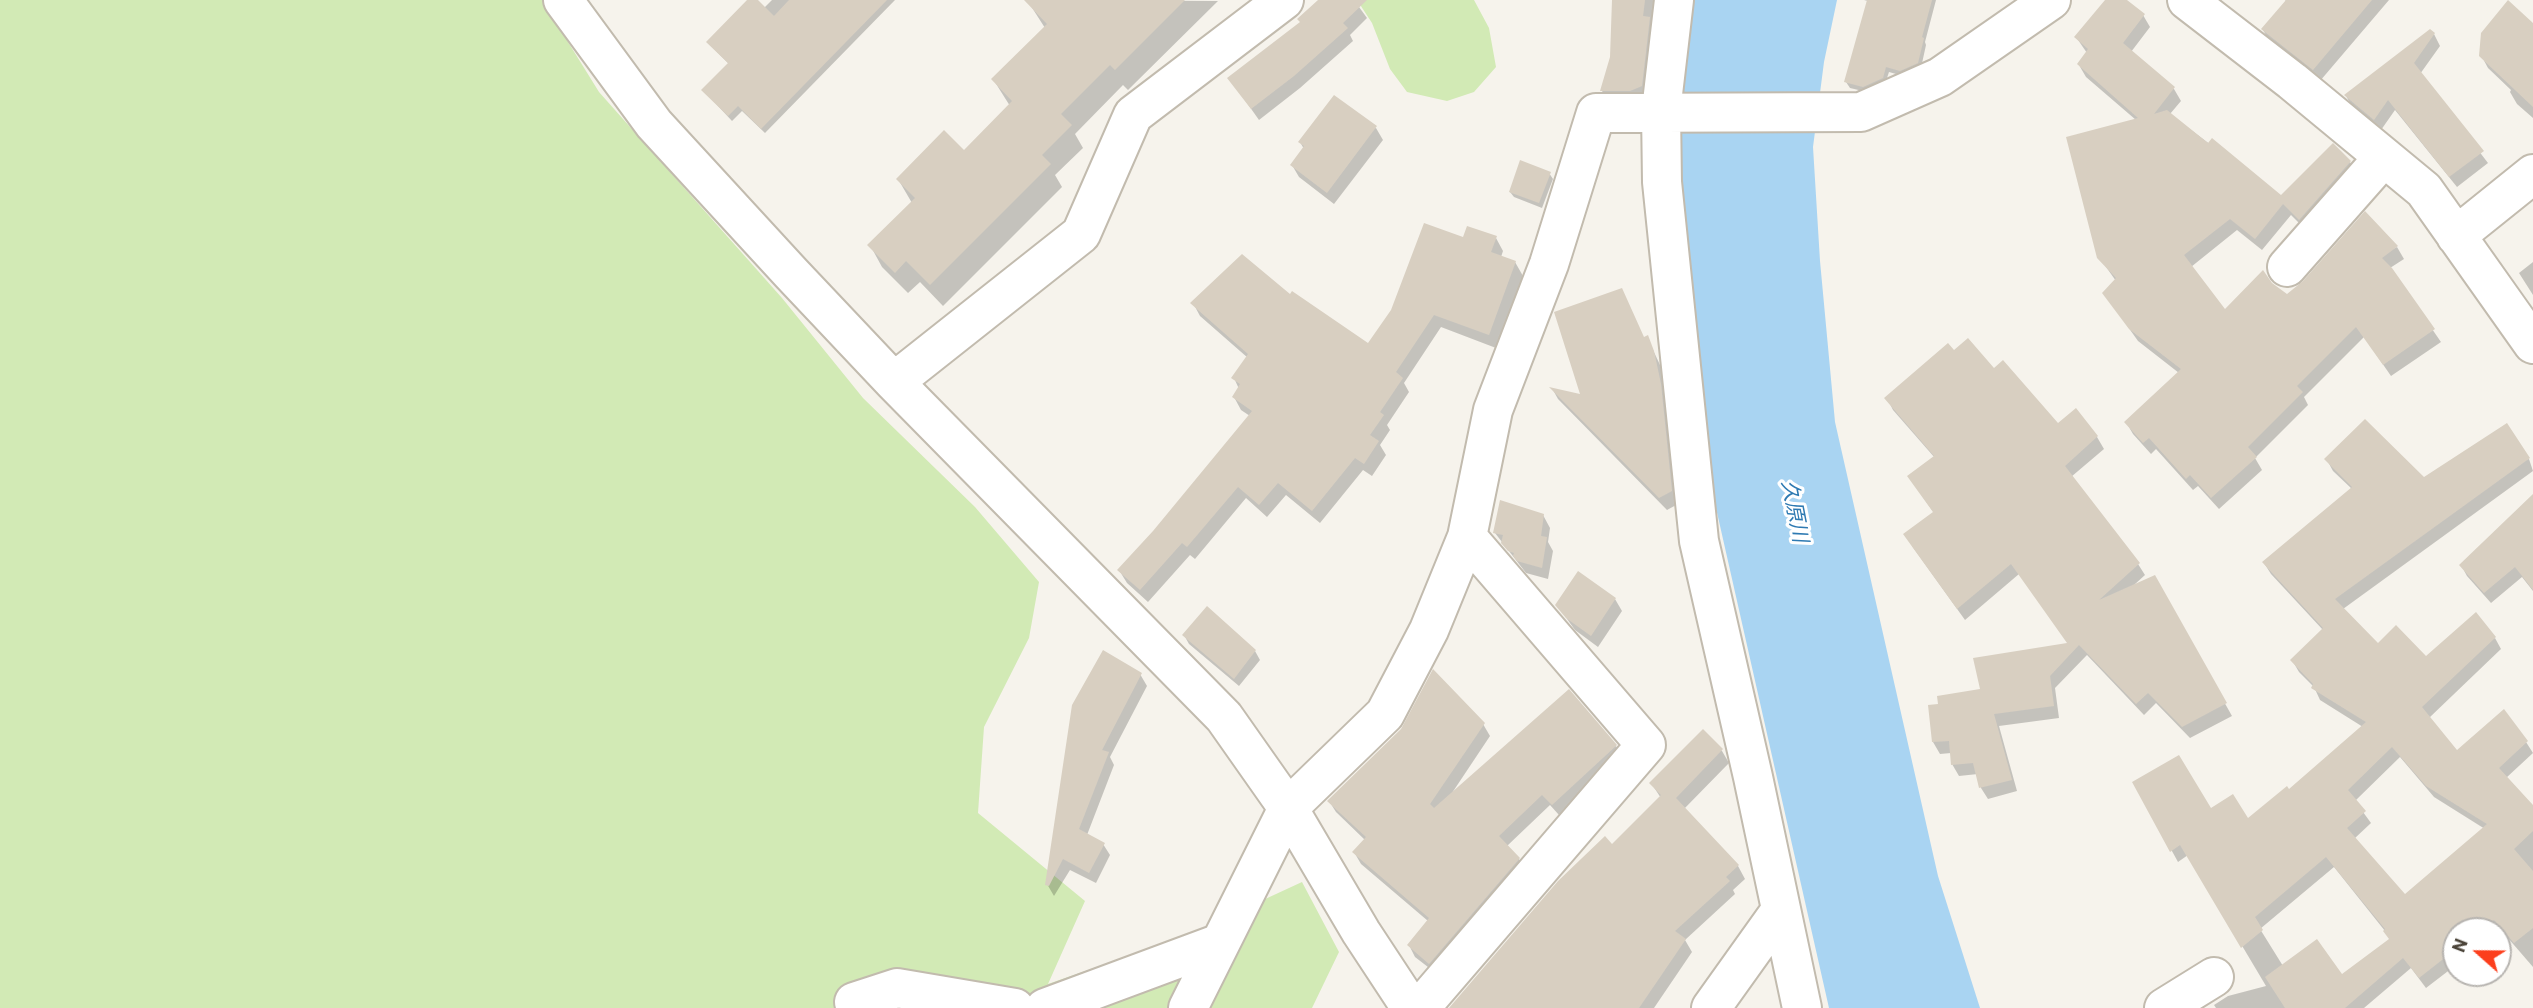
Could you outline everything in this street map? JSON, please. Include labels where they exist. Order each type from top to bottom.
[{"type":"street","points":[[563,0],[654,124],[894,382],[1224,717],[1288,808],[1361,932],[1412,1008]]},
{"type":"street","points":[[894,382],[1081,234],[1133,115],[1284,0]]},
{"type":"street","points":[[1674,0],[1661,111],[1662,182],[1699,541],[1802,1008]]},
{"type":"street","points":[[1188,1008],[1288,808],[1385,714],[1429,630],[1467,537],[1493,410],[1549,264],[1596,113],[1861,112],[1940,77],[2051,0]]},
{"type":"street","points":[[2187,0],[2292,81],[2424,190],[2533,344]]},
{"type":"street","points":[[2287,267],[2384,157]]},
{"type":"street","points":[[2456,236],[2533,174]]},
{"type":"street","points":[[1420,1008],[1646,745],[1467,537]]},
{"type":"street","points":[[1711,1008],[1781,910]]},
{"type":"street","points":[[1045,1008],[1220,943]]},
{"type":"street","points":[[2164,1008],[2214,977]]},
{"type":"street","points":[[854,1002],[897,988],[1015,1008]]},
{"type":"green space","points":[[0,0],[542,0],[599,92],[782,298],[863,398],[975,507],[1039,582],[1029,638],[984,727],[978,813],[1085,901],[1048,984],[1183,937],[1302,882],[1339,952],[1312,1008],[0,1008]]},
{"type":"green space","points":[[1357,0],[1474,0],[1489,28],[1496,67],[1474,92],[1447,101],[1407,92],[1390,69],[1372,23]]},
{"type":"water","name":"久原川","points":[[1687,0],[1837,0],[1824,62],[1813,147],[1820,261],[1835,422],[1938,876],[1980,1008],[1829,1008],[1704,455],[1673,163]]},
{"type":"building","points":[[747,0],[758,0],[774,16],[789,0],[887,0],[761,129],[738,106],[728,116],[701,90],[728,63],[706,42]]},
{"type":"building","points":[[1024,0],[1185,0],[1115,70],[1110,65],[1061,114],[1072,125],[1042,155],[1051,164],[930,285],[906,261],[895,273],[867,245],[915,198],[896,179],[944,130],[964,150],[1012,101],[991,79],[1047,24]]},
{"type":"building","points":[[1318,0],[1367,0],[1343,23],[1348,28],[1294,76],[1251,109],[1227,78],[1300,22],[1297,19]]},
{"type":"building","points":[[1612,0],[1645,0],[1643,16],[1650,17],[1642,86],[1630,91],[1600,91],[1610,57]]},
{"type":"building","points":[[1867,0],[1932,0],[1918,63],[1900,71],[1886,67],[1883,78],[1863,87],[1844,82]]},
{"type":"building","points":[[2105,0],[2127,0],[2145,14],[2123,43],[2175,87],[2154,114],[2167,110],[2208,143],[2212,138],[2281,195],[2333,143],[2351,161],[2299,220],[2283,204],[2255,239],[2230,219],[2184,255],[2225,309],[2263,270],[2272,283],[2287,294],[2303,281],[2365,211],[2398,246],[2382,258],[2435,329],[2383,365],[2356,327],[2297,386],[2303,392],[2248,447],[2257,457],[2211,498],[2190,475],[2186,479],[2149,438],[2143,443],[2124,422],[2181,369],[2129,329],[2102,293],[2116,278],[2097,258],[2066,137],[2138,118],[2077,64],[2088,49],[2074,37]]},
{"type":"building","points":[[2286,0],[2372,0],[2313,70],[2261,29]]},
{"type":"building","points":[[2508,0],[2533,23],[2533,107],[2479,56],[2481,33]]},
{"type":"building","points":[[2430,29],[2435,33],[2414,63],[2484,151],[2449,177],[2388,100],[2374,120],[2344,95]]},
{"type":"building","points":[[1334,95],[1377,126],[1327,193],[1290,165],[1304,146],[1298,142]]},
{"type":"building","points":[[1520,160],[1551,172],[1539,203],[1509,192]]},
{"type":"building","points":[[1424,223],[1463,237],[1467,226],[1497,236],[1491,252],[1516,261],[1489,335],[1434,315],[1396,372],[1403,378],[1380,412],[1384,415],[1370,435],[1379,441],[1364,464],[1355,458],[1312,511],[1278,483],[1259,505],[1238,487],[1187,547],[1182,543],[1140,590],[1117,570],[1153,531],[1252,411],[1232,397],[1240,384],[1231,378],[1248,354],[1190,303],[1242,254],[1290,294],[1292,291],[1368,343],[1391,310]]},
{"type":"building","points":[[1622,288],[1644,337],[1648,335],[1661,384],[1672,491],[1659,498],[1549,387],[1580,394],[1554,312]]},
{"type":"building","points":[[1968,338],[1994,368],[2003,360],[2058,423],[2076,408],[2098,436],[2065,466],[2140,563],[2099,600],[2155,575],[2227,703],[2182,727],[2148,693],[2136,704],[2079,645],[2050,676],[2054,706],[1994,714],[2012,780],[1979,788],[1973,763],[1951,765],[1949,741],[1932,742],[1928,705],[1938,704],[1937,696],[1980,689],[1973,658],[2067,643],[2011,564],[1957,609],[1903,534],[1933,512],[1907,476],[1934,456],[1884,398],[1948,343],[1954,350]]},
{"type":"building","points":[[2365,419],[2424,477],[2507,423],[2530,458],[2335,599],[2378,643],[2396,625],[2426,656],[2476,612],[2496,637],[2422,707],[2457,750],[2504,709],[2528,741],[2499,768],[2533,805],[2533,831],[2514,849],[2533,871],[2533,928],[2514,943],[2512,917],[2442,917],[2442,960],[2419,978],[2403,958],[2345,1008],[2285,1008],[2265,977],[2317,939],[2342,974],[2389,939],[2383,931],[2385,929],[2326,857],[2255,917],[2263,930],[2241,948],[2180,845],[2170,852],[2132,782],[2179,755],[2211,808],[2233,794],[2248,818],[2287,786],[2289,789],[2366,722],[2311,688],[2313,684],[2290,660],[2323,628],[2262,562],[2352,487],[2324,459]],"holes":[[[2392,747],[2426,786],[2487,824],[2405,894],[2347,828],[2366,811],[2348,790]]]},
{"type":"building","points":[[2533,494],[2533,590],[2515,567],[2484,593],[2459,565]]},
{"type":"building","points":[[1500,500],[1544,514],[1541,536],[1547,537],[1542,568],[1517,561],[1514,553],[1501,543],[1503,535],[1493,533]]},
{"type":"building","points":[[1578,571],[1616,598],[1591,636],[1566,618],[1555,605]]},
{"type":"building","points":[[1207,606],[1256,650],[1234,679],[1182,635]]},
{"type":"building","points":[[1103,650],[1142,673],[1102,750],[1109,752],[1079,829],[1105,843],[1089,873],[1063,859],[1049,886],[1045,885],[1072,705]]},
{"type":"building","points":[[1433,669],[1485,723],[1430,804],[1434,808],[1569,689],[1617,745],[1552,805],[1542,795],[1499,836],[1520,858],[1429,964],[1407,945],[1429,918],[1352,852],[1366,837],[1327,801],[1401,729]]},
{"type":"building","points":[[1703,729],[1723,749],[1676,798],[1739,865],[1726,877],[1730,881],[1675,931],[1686,939],[1639,1008],[1449,1008],[1558,881],[1605,836],[1612,844],[1661,795],[1649,783]]}]
